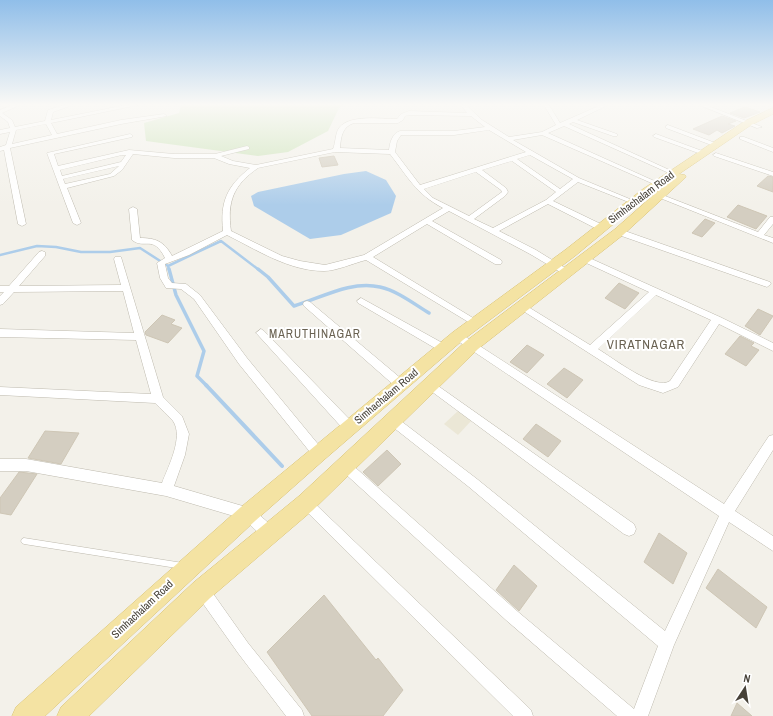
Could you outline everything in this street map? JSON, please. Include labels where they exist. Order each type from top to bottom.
[{"type":"main road","points":[[70,716],[202,590],[306,503],[472,345],[522,307],[561,269],[585,259],[619,232],[655,190],[680,178],[712,151],[735,138]]},
{"type":"main road","name":"Simhachalam Road","points":[[25,716],[248,514],[443,348],[475,323],[561,269],[602,228],[633,202],[655,190],[673,173],[712,151]]},
{"type":"street","points":[[4,148],[13,138]]},
{"type":"street","points":[[50,153],[119,138]]},
{"type":"street","points":[[335,150],[337,149],[338,138]]},
{"type":"street","points":[[395,138],[392,152],[419,188],[431,199],[494,231],[561,269]]},
{"type":"street","points":[[554,138],[655,190],[758,236],[773,241]]},
{"type":"street","points":[[593,138],[673,173]]},
{"type":"street","points":[[665,138],[712,151],[773,174]]},
{"type":"street","points":[[689,138],[712,151]]},
{"type":"street","points":[[764,138],[773,150]]},
{"type":"street","points":[[4,148],[44,139],[77,223]]},
{"type":"street","points":[[508,139],[576,179],[633,202]]},
{"type":"street","points":[[4,148],[22,224]]},
{"type":"street","points":[[56,169],[129,152],[174,156],[215,156],[247,148]]},
{"type":"street","points":[[227,232],[226,205],[241,179],[248,172],[256,168],[335,150],[392,152]]},
{"type":"street","points":[[63,187],[112,175],[120,169],[130,154],[129,152]]},
{"type":"street","points":[[419,188],[532,152]]},
{"type":"street","points":[[215,156],[231,163],[256,168]]},
{"type":"street","points":[[512,158],[560,192]]},
{"type":"street","points":[[60,178],[124,163]]},
{"type":"street","points":[[469,219],[503,195],[505,192],[504,189],[476,169]]},
{"type":"street","points":[[494,231],[548,201],[576,179]]},
{"type":"street","points":[[548,201],[602,228]]},
{"type":"street","points":[[227,232],[273,256],[289,262],[325,268],[368,257],[449,208]]},
{"type":"street","points":[[133,209],[136,240],[156,242],[163,246],[165,262],[164,278],[169,286],[178,286],[197,297],[243,361],[318,453]]},
{"type":"street","points":[[758,236],[773,219]]},
{"type":"street","points":[[427,221],[498,262]]},
{"type":"street","points":[[165,262],[227,232]]},
{"type":"street","points":[[619,232],[767,284]]},
{"type":"street","points":[[0,302],[42,254]]},
{"type":"street","points":[[368,257],[475,323]]},
{"type":"street","points":[[118,259],[158,399],[178,419],[183,434],[179,455],[166,490]]},
{"type":"street","points":[[585,259],[773,347]]},
{"type":"street","points":[[0,289],[126,288]]},
{"type":"street","points":[[591,350],[654,292]]},
{"type":"street","points":[[361,301],[443,348]]},
{"type":"street","points":[[307,304],[400,384]]},
{"type":"street","points":[[522,307],[643,382],[654,387],[669,388],[674,384],[716,319]]},
{"type":"street","points":[[0,333],[141,337]]},
{"type":"street","points":[[260,333],[349,427]]},
{"type":"street","points":[[458,336],[727,512],[773,544]]},
{"type":"street","points":[[431,385],[629,529]]},
{"type":"street","points":[[0,391],[158,399]]},
{"type":"street","points":[[393,421],[473,483],[667,643]]},
{"type":"street","points":[[640,716],[667,643],[727,512],[773,440]]},
{"type":"street","points":[[0,464],[26,465],[166,490],[248,514],[269,534]]},
{"type":"street","points":[[345,466],[512,616],[630,716]]},
{"type":"street","points":[[306,503],[525,716]]},
{"type":"street","points":[[202,590],[243,648],[296,716]]},
{"type":"lane","points":[[24,540],[188,567]]},
{"type":"shaded area","points":[[459,410],[472,420],[458,435],[444,424]]},
{"type":"green space","points":[[146,138],[314,138],[288,152],[258,156],[146,141]]},
{"type":"water","points":[[366,171],[386,180],[396,196],[391,213],[341,235],[310,239],[254,206],[251,196],[258,192],[344,174]]},
{"type":"building","points":[[334,156],[338,165],[322,167],[319,158]]},
{"type":"building","points":[[768,176],[773,177],[773,192],[757,186]]},
{"type":"building","points":[[738,205],[767,216],[756,229],[727,217]]},
{"type":"building","points":[[705,219],[715,223],[702,237],[692,233]]},
{"type":"building","points":[[619,283],[639,293],[625,309],[605,298]]},
{"type":"building","points":[[758,309],[773,316],[760,335],[745,326]]},
{"type":"building","points":[[162,315],[175,320],[171,324],[182,328],[168,343],[146,335],[145,332]]},
{"type":"building","points":[[740,336],[754,343],[751,346],[759,350],[746,366],[725,354]]},
{"type":"building","points":[[527,345],[544,355],[527,373],[510,362]]},
{"type":"building","points":[[564,368],[583,380],[567,398],[547,384]]},
{"type":"building","points":[[536,424],[561,441],[548,457],[523,439]]},
{"type":"building","points":[[45,431],[79,433],[61,464],[28,458]]},
{"type":"building","points":[[387,450],[401,464],[378,486],[363,472]]},
{"type":"building","points":[[19,472],[37,474],[11,515],[0,513],[0,498]]},
{"type":"building","points":[[659,533],[687,553],[673,584],[644,562]]},
{"type":"building","points":[[514,565],[537,586],[519,611],[496,590]]},
{"type":"building","points":[[718,569],[767,607],[756,628],[706,588]]},
{"type":"building","points":[[324,595],[376,660],[378,658],[403,690],[383,716],[312,716],[267,652]]},
{"type":"building","points":[[737,703],[752,716],[731,716]]},
{"type":"waterway","points":[[168,266],[221,241],[259,270]]},
{"type":"waterway","points":[[0,255],[37,246],[56,247],[81,252],[110,252],[140,248],[168,266]]},
{"type":"waterway","points":[[168,266],[169,270]]},
{"type":"waterway","points":[[169,269],[176,295],[204,351],[197,376],[206,385]]},
{"type":"waterway","points":[[258,269],[268,277],[294,306],[336,291],[369,285],[393,291],[429,313]]},
{"type":"waterway","points":[[206,385],[282,466]]},
{"type":"district","name":"MARUTHINAGAR","points":[[315,334]]},
{"type":"district","name":"VIRATNAGAR","points":[[646,344]]}]
